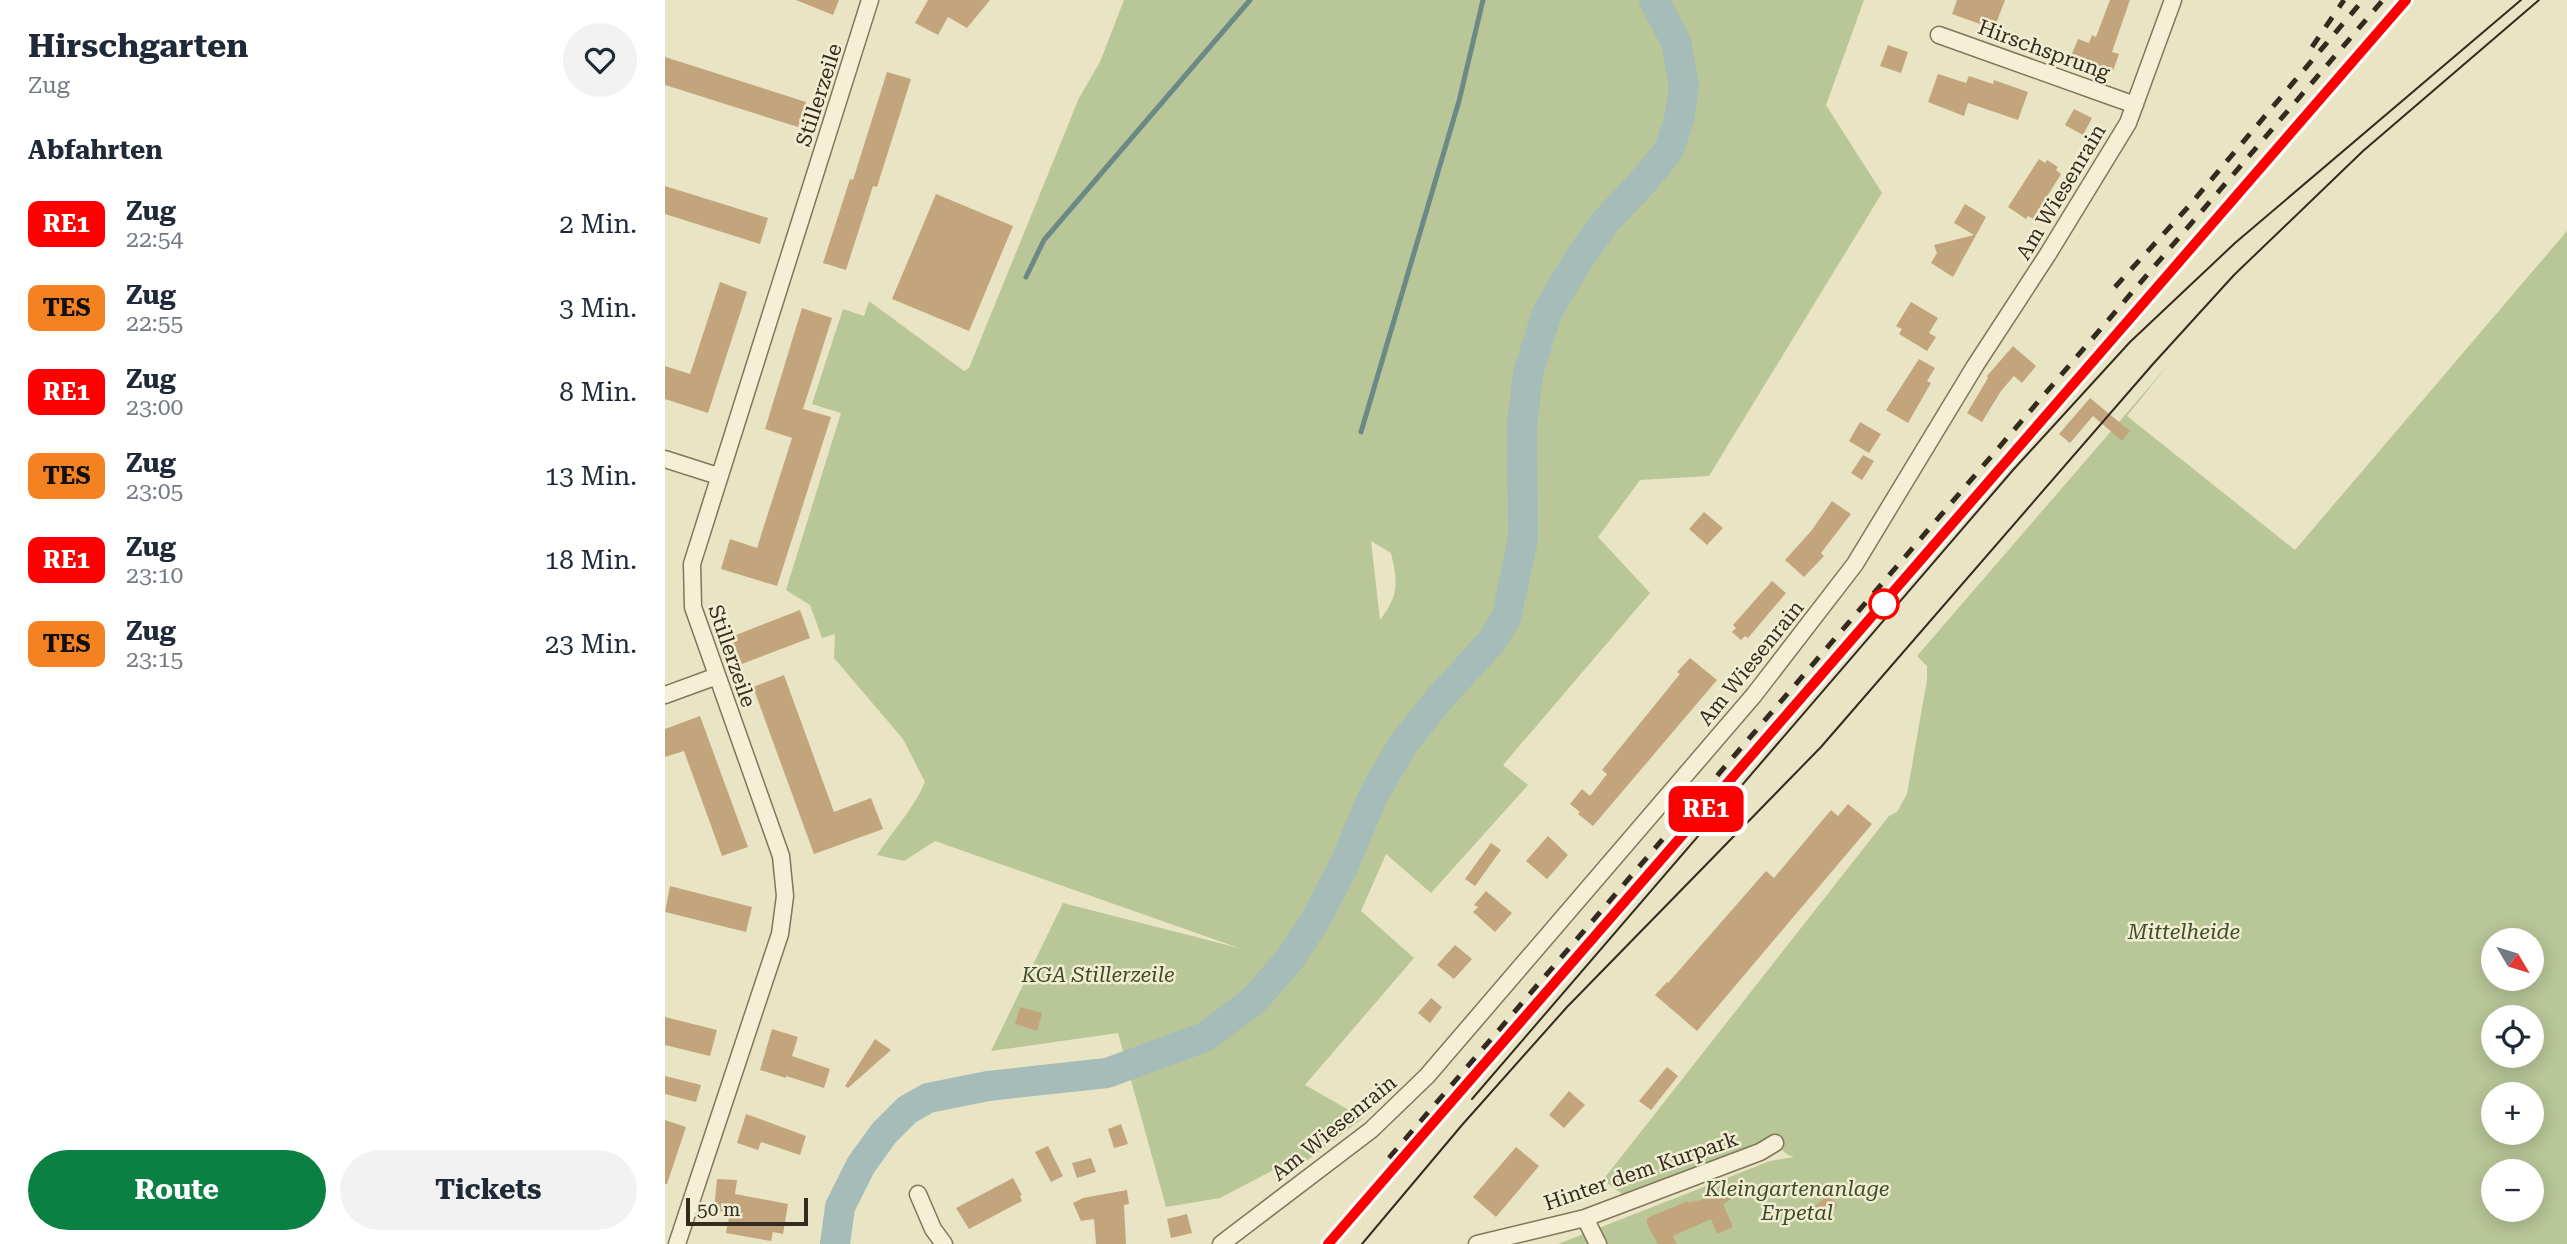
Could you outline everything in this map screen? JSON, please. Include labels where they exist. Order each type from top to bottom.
[{"type":"street","name":"Stillerzeile","points":[[677,1244],[780,934],[785,896],[781,856],[691,598],[692,564],[870,0]]},
{"type":"street","name":"Am Wiesenrain","points":[[1221,1244],[1371,1130],[1427,1076],[1792,648],[1855,564],[1975,366],[2049,254],[2128,123],[2173,0]]},
{"type":"street","name":"Hirschsprung","points":[[1939,35],[2135,105]]},
{"type":"street","points":[[665,459],[718,476]]},
{"type":"street","points":[[665,695],[717,676]]},
{"type":"street","name":"Hinter dem Kurpark","points":[[1477,1244],[1585,1218],[1760,1152],[1775,1143]]},
{"type":"street","points":[[918,1194],[933,1229],[944,1244]]},
{"type":"street","points":[[1585,1218],[1598,1244]]},
{"type":"green space","name":"KGA Stillerzeile","points":[[1124,0],[1864,0],[1826,105],[1882,193],[1709,476],[1640,480],[1598,537],[1650,593],[1503,765],[1528,785],[1431,893],[1386,854],[1361,911],[1414,958],[1305,1085],[1363,1118],[1288,1175],[1283,1165],[1220,1198],[1166,1207],[1118,1033],[991,1051],[1063,903],[1239,948],[935,841],[904,861],[877,855],[909,811],[925,782],[903,739],[834,658],[835,634],[822,638],[810,605],[786,590],[841,413],[812,404],[843,309],[864,316],[869,301],[964,371],[969,368],[1079,98],[1100,62]],"holes":[[[1371,541],[1391,553],[1395,573],[1394,596],[1380,620]]]},
{"type":"green space","name":"Mittelheide","points":[[2567,231],[2567,1244],[1558,1244],[1770,1161],[1794,1157],[1771,1141],[1625,1196],[1603,1180],[1889,816],[1897,812],[1907,794],[1927,680],[1927,666],[1917,656],[2169,364],[2127,416],[2295,550]]},
{"type":"building","points":[[796,0],[839,0],[833,15]]},
{"type":"building","points":[[928,0],[990,0],[967,28],[948,17],[938,35],[915,23]]},
{"type":"building","points":[[1957,0],[2005,0],[1994,29],[1952,14]]},
{"type":"building","points":[[2110,0],[2130,0],[2112,52],[2119,54],[2113,71],[2071,56],[2078,39],[2089,43],[2092,35],[2096,37]]},
{"type":"building","points":[[1888,45],[1908,52],[1901,73],[1880,66]]},
{"type":"building","points":[[665,57],[806,102],[798,127],[665,85]]},
{"type":"building","points":[[887,72],[911,79],[877,187],[873,186],[846,270],[823,263]]},
{"type":"building","points":[[1938,74],[1966,83],[1969,76],[1993,84],[1994,80],[2028,92],[2018,120],[1968,103],[1964,116],[1928,102]]},
{"type":"building","points":[[2074,109],[2092,118],[2083,135],[2065,125]]},
{"type":"building","points":[[2039,159],[2045,163],[2047,160],[2058,167],[2056,170],[2061,174],[2033,219],[2028,216],[2026,219],[2008,207]]},
{"type":"building","points":[[665,186],[768,218],[760,244],[665,214]]},
{"type":"building","points":[[936,194],[1013,226],[969,331],[892,299]]},
{"type":"building","points":[[1965,204],[1986,217],[1953,277],[1931,263],[1937,253],[1934,245],[1974,235],[1954,223]]},
{"type":"building","points":[[720,282],[747,292],[708,413],[665,399],[665,366],[690,374]]},
{"type":"building","points":[[1911,302],[1938,318],[1929,333],[1936,337],[1927,351],[1899,334],[1902,329],[1896,326]]},
{"type":"building","points":[[802,308],[832,318],[803,409],[831,417],[777,586],[721,569],[730,539],[757,548],[792,438],[765,429]]},
{"type":"building","points":[[2013,346],[2036,366],[2022,383],[2014,376],[2001,391],[1982,422],[1967,413],[1987,376]]},
{"type":"building","points":[[1919,359],[1935,368],[1927,381],[1931,383],[1908,423],[1886,410]]},
{"type":"building","points":[[2090,398],[2130,431],[2122,441],[2093,416],[2070,443],[2059,434]]},
{"type":"building","points":[[1860,422],[1881,434],[1869,453],[1849,441]]},
{"type":"building","points":[[1863,455],[1874,461],[1862,480],[1851,473]]},
{"type":"building","points":[[1832,501],[1851,514],[1821,553],[1824,556],[1804,577],[1785,560],[1812,530]]},
{"type":"building","points":[[1704,512],[1723,528],[1707,545],[1689,529]]},
{"type":"building","points":[[1772,581],[1786,593],[1748,638],[1745,636],[1741,640],[1732,632],[1736,628],[1733,625]]},
{"type":"building","points":[[800,610],[810,638],[742,664],[731,637]]},
{"type":"building","points":[[1690,658],[1717,680],[1593,826],[1570,804],[1582,789],[1590,796],[1607,774],[1602,770]]},
{"type":"building","points":[[784,675],[834,812],[871,798],[883,829],[814,854],[753,687]]},
{"type":"building","points":[[700,716],[748,847],[722,856],[684,751],[665,757],[665,729]]},
{"type":"building","points":[[1848,804],[1872,824],[1697,1031],[1655,995],[1766,871],[1774,878],[1831,810],[1838,816]]},
{"type":"building","points":[[1548,836],[1568,855],[1547,879],[1526,861]]},
{"type":"building","points":[[1491,843],[1501,850],[1475,886],[1465,879]]},
{"type":"building","points":[[670,886],[752,907],[746,932],[665,912]]},
{"type":"building","points":[[1486,891],[1512,913],[1495,932],[1473,912],[1478,907],[1474,905]]},
{"type":"building","points":[[1455,945],[1472,959],[1454,979],[1437,965]]},
{"type":"building","points":[[1431,998],[1442,1007],[1430,1023],[1418,1013]]},
{"type":"building","points":[[1020,1007],[1042,1013],[1037,1031],[1015,1024]]},
{"type":"building","points":[[665,1017],[717,1030],[710,1056],[665,1045]]},
{"type":"building","points":[[772,1029],[798,1037],[792,1056],[830,1069],[824,1088],[760,1070]]},
{"type":"building","points":[[875,1039],[891,1050],[848,1088],[845,1086]]},
{"type":"building","points":[[1667,1067],[1678,1076],[1651,1110],[1639,1101]]},
{"type":"building","points":[[665,1076],[701,1085],[696,1102],[665,1094]]},
{"type":"building","points":[[1569,1091],[1585,1105],[1564,1128],[1549,1115]]},
{"type":"building","points":[[746,1114],[806,1136],[800,1155],[761,1142],[758,1150],[737,1143]]},
{"type":"building","points":[[665,1120],[686,1127],[667,1184],[665,1184]]},
{"type":"building","points":[[1121,1124],[1128,1144],[1114,1148],[1108,1129]]},
{"type":"building","points":[[1048,1146],[1063,1176],[1051,1182],[1035,1152]]},
{"type":"building","points":[[1516,1147],[1539,1166],[1496,1217],[1473,1197]]},
{"type":"building","points":[[1091,1158],[1096,1172],[1077,1178],[1072,1163]]},
{"type":"building","points":[[1013,1178],[1022,1195],[1022,1201],[969,1229],[956,1208]]},
{"type":"building","points":[[717,1179],[737,1180],[735,1194],[788,1204],[783,1234],[773,1232],[771,1241],[726,1233],[730,1212],[714,1211]]},
{"type":"building","points":[[1725,1187],[1731,1199],[1723,1204],[1733,1227],[1717,1234],[1711,1219],[1673,1236],[1677,1244],[1658,1244],[1647,1224],[1647,1218],[1688,1201],[1697,1202]]},
{"type":"building","points":[[1127,1190],[1129,1204],[1124,1205],[1126,1244],[1096,1244],[1094,1219],[1081,1221],[1073,1203],[1083,1198]]},
{"type":"building","points":[[1829,1195],[1838,1206],[1819,1221],[1811,1209]]},
{"type":"building","points":[[1187,1214],[1192,1233],[1171,1238],[1167,1219]]},
{"type":"waterway","points":[[1026,277],[1044,240],[1250,0]]},
{"type":"waterway","points":[[1361,432],[1459,101],[1483,0]]},
{"type":"waterway","points":[[835,1244],[840,1207],[861,1165],[884,1133],[907,1110],[928,1098],[988,1086],[1107,1073],[1205,1037],[1253,1001],[1290,959],[1316,919],[1344,865],[1373,796],[1403,744],[1439,699],[1492,641],[1506,618],[1523,539],[1522,425],[1528,373],[1547,313],[1578,260],[1606,221],[1669,150],[1680,116],[1684,86],[1676,42],[1654,0]]},
{"type":"tram line","points":[[1472,1099],[2013,470],[2130,342],[2235,243],[2521,0]]},
{"type":"tram line","points":[[1362,1244],[1462,1125],[1567,1007],[1821,747],[2153,364],[2234,275],[2363,151],[2539,0]]},
{"type":"railway","points":[[2312,47],[2344,0]]},
{"type":"railway","points":[[2115,287],[2189,206],[2363,0]]},
{"type":"railway","points":[[1389,1158],[2383,0]]},
{"type":"railway","points":[[1328,1244],[2406,0]]},
{"type":"train","name":"RE1","points":[[1328,1244],[2406,0]]},
{"type":"park label","name":"Kleingartenanlage Erpetal","points":[[1797,1201]]}]
